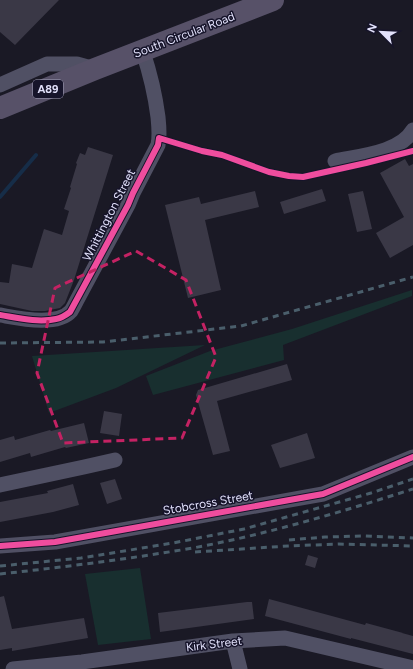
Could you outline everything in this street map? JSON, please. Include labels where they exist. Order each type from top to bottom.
[{"type":"main road","name":"South Circular Road","points":[[0,108],[95,69],[143,52],[273,0]]},
{"type":"street","name":"Whittington Street","points":[[0,315],[30,320],[56,319],[63,317],[70,312],[77,300],[128,205],[158,145],[159,128],[154,90],[143,52]]},
{"type":"street","points":[[0,85],[47,64],[77,64],[95,69]]},
{"type":"street","points":[[335,160],[364,155],[390,148],[405,139],[413,130]]},
{"type":"street","name":"Stobcross Street","points":[[0,546],[55,542],[323,494],[413,456]]},
{"type":"street","points":[[0,485],[86,474],[115,460]]},
{"type":"street","name":"Kirk Street","points":[[13,669],[82,662],[233,641],[286,638],[413,668]]},
{"type":"street","points":[[233,641],[240,669]]},
{"type":"highlighted area","points":[[136,251],[186,280],[216,357],[182,438],[63,443],[37,373],[55,288]]},
{"type":"green space","points":[[412,290],[412,296],[283,345],[284,360],[153,395],[146,376],[210,351],[292,329]]},
{"type":"green space","points":[[205,345],[116,388],[49,413],[32,356]]},
{"type":"green space","points":[[140,568],[151,639],[98,645],[85,574]]},
{"type":"building","points":[[0,0],[59,0],[15,45],[0,32]]},
{"type":"building","points":[[88,147],[113,155],[74,280],[65,303],[60,308],[45,311],[32,311],[0,304],[0,282],[9,283],[12,264],[32,268],[44,229],[62,235],[69,211],[64,209],[71,188],[76,163],[80,153],[85,155]]},
{"type":"building","points":[[405,159],[409,166],[413,164],[413,245],[390,258],[376,233],[404,217],[380,173]]},
{"type":"building","points":[[322,189],[326,201],[284,214],[280,202]]},
{"type":"building","points":[[255,191],[259,207],[205,220],[221,290],[188,298],[165,205],[199,197],[201,204]]},
{"type":"building","points":[[363,191],[372,229],[357,232],[348,194]]},
{"type":"building","points":[[287,364],[292,380],[217,401],[230,451],[213,455],[196,395],[198,390]]},
{"type":"building","points":[[104,411],[122,414],[119,436],[100,433]]},
{"type":"building","points":[[84,423],[89,443],[65,447],[31,457],[30,453],[0,462],[0,440],[14,436],[15,440],[50,430]]},
{"type":"building","points":[[307,433],[315,458],[280,468],[271,445]]},
{"type":"building","points":[[115,479],[122,499],[107,504],[100,483]]},
{"type":"building","points":[[73,484],[79,505],[53,512],[0,522],[0,502],[48,493],[47,491]]},
{"type":"building","points":[[308,555],[318,558],[315,568],[305,565]]},
{"type":"building","points":[[4,596],[12,629],[84,618],[88,638],[12,651],[12,648],[0,650],[0,597]]},
{"type":"building","points":[[269,599],[365,625],[366,623],[413,636],[413,654],[265,616]]},
{"type":"building","points":[[252,602],[254,619],[160,632],[158,613]]},
{"type":"waterway","points":[[0,197],[36,155]]},
{"type":"railway","points":[[0,343],[103,342],[241,326],[413,277]]},
{"type":"railway","points":[[0,566],[81,558],[173,543],[244,529],[371,493],[413,479]]},
{"type":"railway","points":[[0,574],[72,566],[193,548],[304,522],[413,489]]},
{"type":"railway","points":[[289,540],[363,536],[413,538]]},
{"type":"railway","points":[[195,552],[338,544],[413,546]]},
{"type":"cycle path","points":[[0,315],[28,320],[49,320],[58,319],[70,312],[128,205],[158,145],[159,138],[202,151],[222,155],[269,172],[303,177],[413,151]]},
{"type":"cycle path","points":[[0,546],[55,542],[323,494],[413,457]]}]
